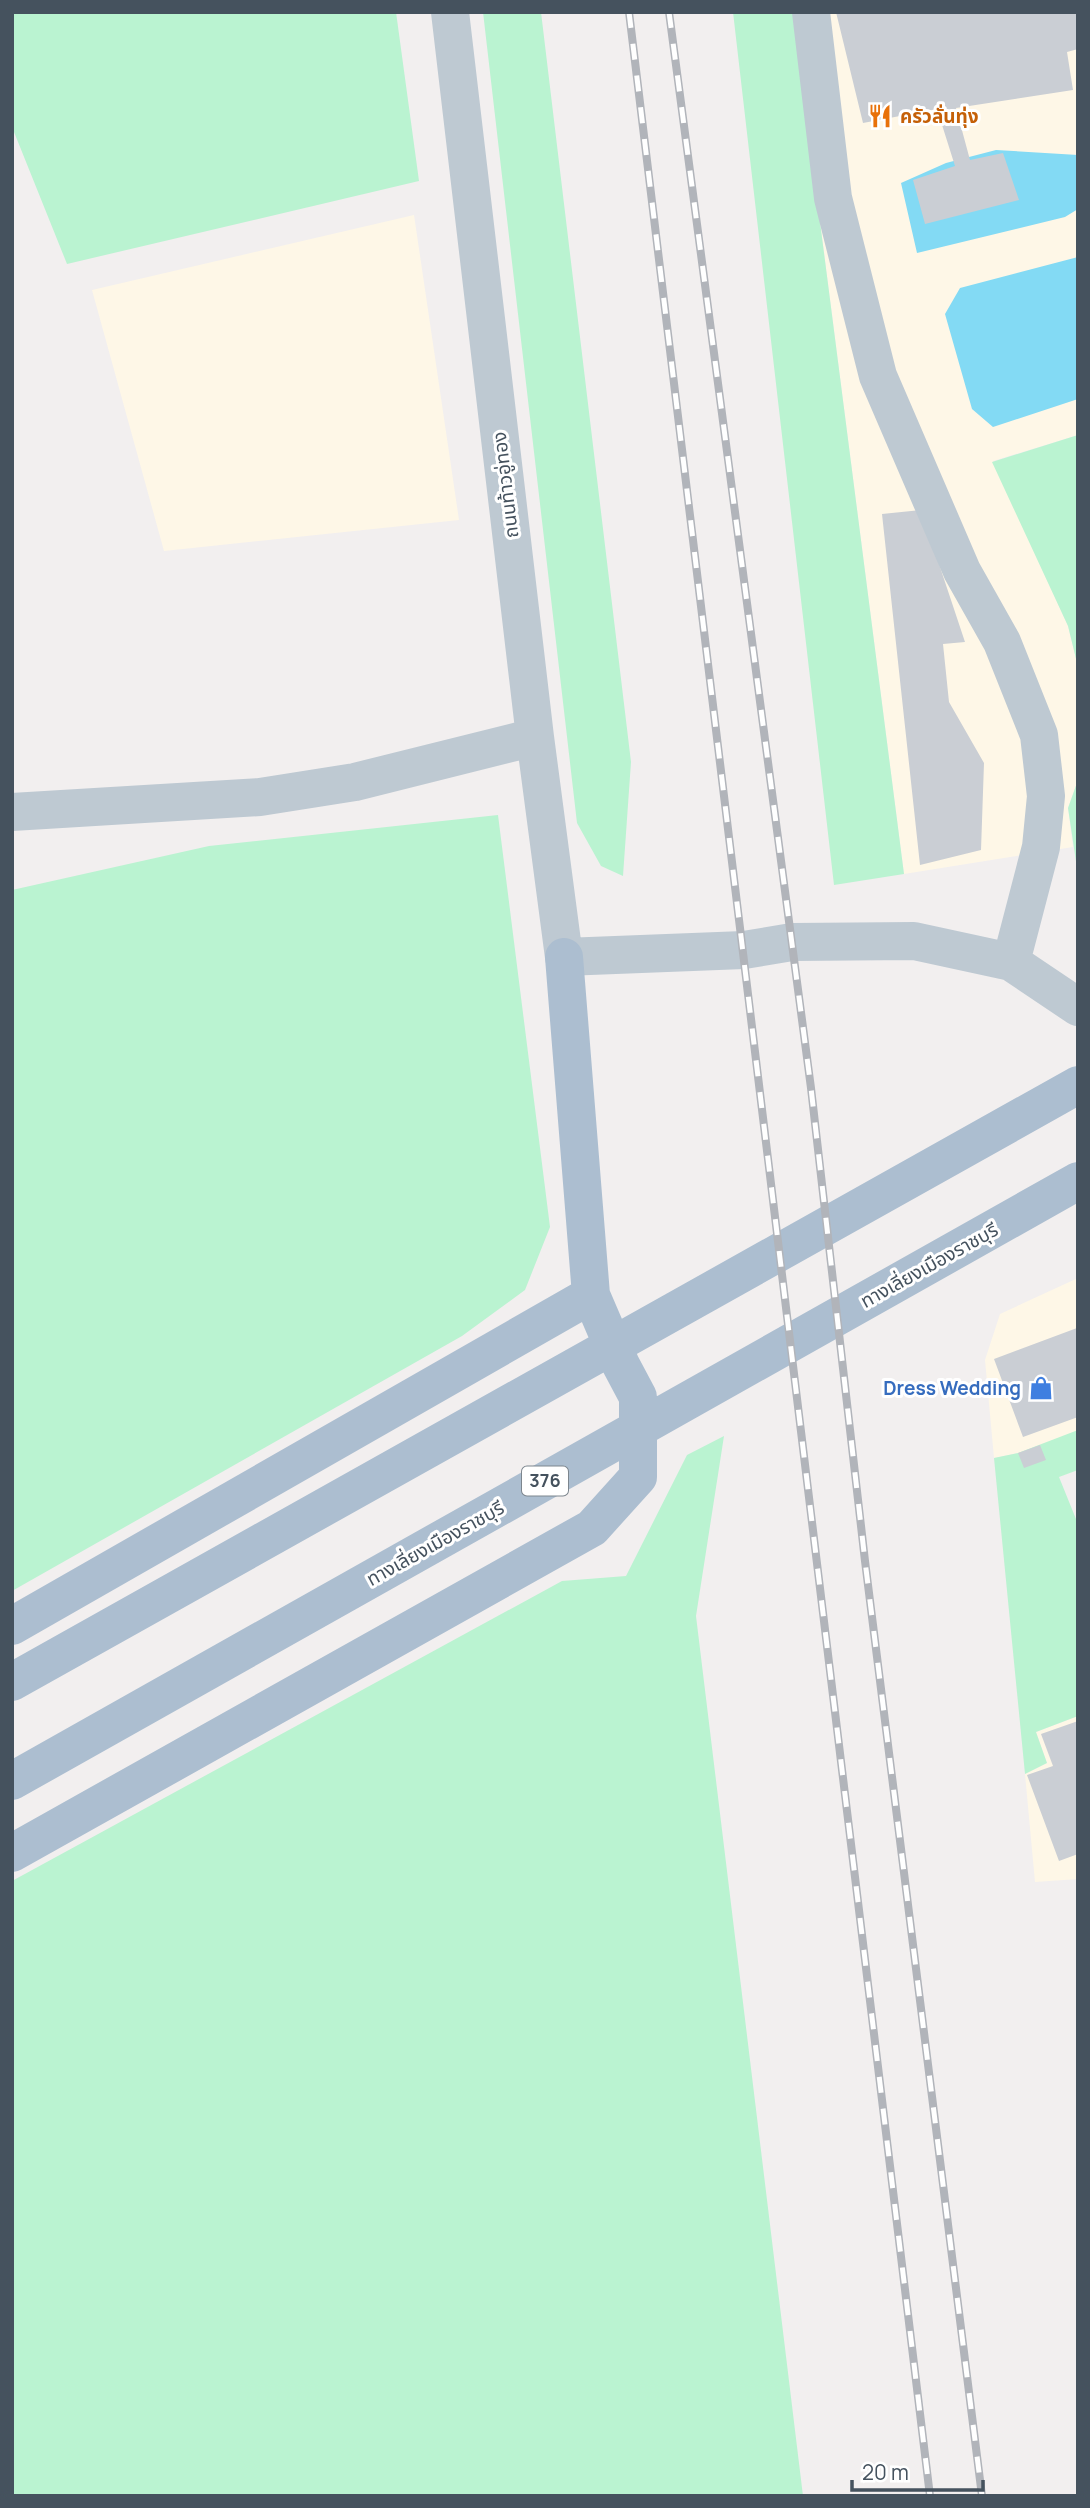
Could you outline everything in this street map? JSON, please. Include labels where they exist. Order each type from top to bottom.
[{"type":"main road","points":[[12,1853],[592,1528],[638,1477],[638,1397],[591,1295],[564,957]]},
{"type":"main road","points":[[12,1682],[1078,1085]]},
{"type":"main road","name":"ทางเลี่ยงเมืองราชบุรี","points":[[12,1781],[1078,1181]]},
{"type":"main road","points":[[12,1626],[591,1295]]},
{"type":"street","name":"ถนนท้าวอู่ทอง","points":[[450,12],[535,737],[564,957]]},
{"type":"street","points":[[811,12],[833,198],[878,376],[962,571],[1002,642],[1039,735],[1046,796],[1041,847],[1011,962]]},
{"type":"street","points":[[12,812],[260,797],[355,782],[535,737]]},
{"type":"street","points":[[564,957],[744,950],[792,942],[914,941],[1011,962],[1078,1007]]},
{"type":"shaded area","points":[[793,12],[1078,12],[1078,435],[993,461],[1068,626],[1078,667],[1078,780],[1068,808],[1073,847],[904,874]]},
{"type":"shaded area","points":[[414,215],[459,520],[164,551],[92,290]]},
{"type":"shaded area","points":[[1078,1278],[1078,1470],[1031,1486],[1018,1453],[994,1458],[985,1360],[1000,1314]]},
{"type":"shaded area","points":[[1078,1716],[1078,1879],[1035,1882],[1025,1774],[1047,1763],[1036,1732]]},
{"type":"green space","points":[[12,12],[396,12],[419,181],[67,264],[12,127]]},
{"type":"green space","points":[[483,12],[541,12],[631,762],[623,876],[601,866],[577,823]]},
{"type":"green space","points":[[733,12],[793,12],[904,874],[834,885]]},
{"type":"green space","points":[[1078,435],[1078,667],[1068,626],[992,462]]},
{"type":"green space","points":[[1078,780],[1078,875],[1068,808]]},
{"type":"green space","points":[[498,815],[550,1227],[525,1290],[462,1336],[12,1591],[12,890],[209,846]]},
{"type":"green space","points":[[1078,1430],[1078,1470],[1059,1477],[1078,1524],[1078,1716],[1036,1732],[1047,1763],[1025,1774],[994,1458],[1018,1453]]},
{"type":"green space","points":[[724,1436],[696,1616],[803,2496],[12,2496],[12,1881],[562,1581],[626,1576],[687,1455]]},
{"type":"water","points":[[996,150],[1078,155],[1078,209],[1065,217],[917,253],[901,183],[946,163]]},
{"type":"water","points":[[1078,257],[1078,399],[993,427],[972,409],[945,314],[960,288]]},
{"type":"building","name":"ครัวลั่นทุ่ง","points":[[836,12],[1078,12],[1078,49],[1067,52],[1073,90],[956,108],[970,160],[1003,153],[1019,200],[925,224],[913,180],[955,166],[937,109],[863,123]]},
{"type":"building","points":[[921,510],[965,642],[943,644],[949,702],[984,763],[981,850],[920,865],[882,514]]},
{"type":"building","name":"Dress Wedding","points":[[1077,1328],[1078,1417],[1023,1437],[994,1359]]},
{"type":"building","points":[[1040,1445],[1046,1460],[1024,1468],[1018,1453]]},
{"type":"building","points":[[1078,1721],[1078,1854],[1059,1861],[1027,1775],[1053,1766],[1041,1734]]},
{"type":"railway","points":[[629,12],[930,2496]]},
{"type":"railway","points":[[669,12],[811,1088],[865,1561],[982,2496]]},
{"type":"place","name":"ครัวลั่นทุ่ง","points":[[880,116]]},
{"type":"place","name":"Dress Wedding","points":[[1041,1388]]}]
